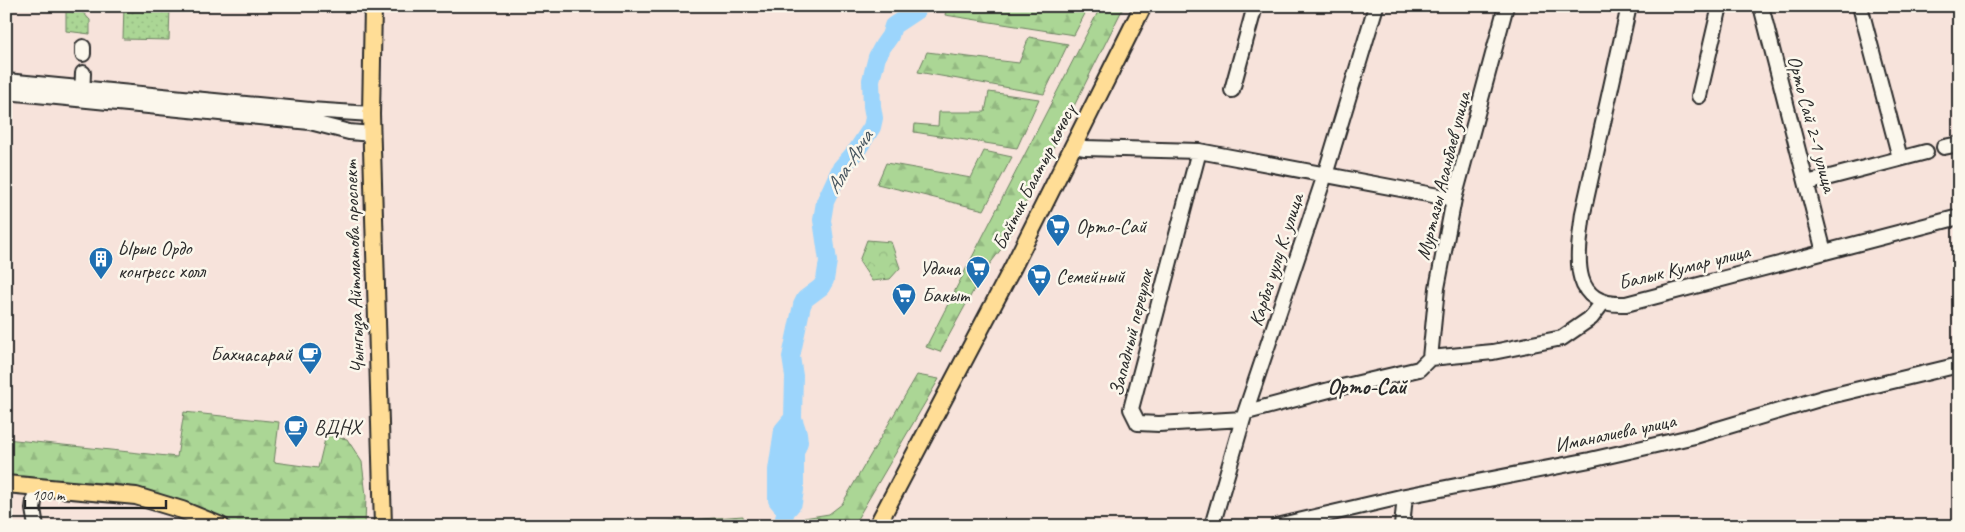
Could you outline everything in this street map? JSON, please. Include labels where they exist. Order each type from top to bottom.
[{"type":"main road","name":"Чынгыза Айтматова проспект","points":[[373,6],[371,114],[383,526]]},
{"type":"main road","name":"Байтик Баатыр көчөсү","points":[[877,526],[1074,146],[1143,6]]},
{"type":"main road","points":[[6,484],[136,496],[182,510],[221,526]]},
{"type":"street","points":[[1232,90],[1254,6]]},
{"type":"street","name":"Карбоз уулу К. улица","points":[[1212,526],[1245,416],[1325,175],[1376,6]]},
{"type":"street","name":"Муртазы Асанбаев улица","points":[[1430,358],[1437,288],[1454,200],[1506,6]]},
{"type":"street","name":"Балык Кумар улица","points":[[1629,6],[1583,213],[1578,247],[1581,278],[1591,296],[1603,302],[1626,304],[1959,217]]},
{"type":"street","points":[[1699,96],[1720,6]]},
{"type":"street","name":"Орто Сай 2-1 улица","points":[[1761,6],[1824,252]]},
{"type":"street","points":[[1860,6],[1900,158]]},
{"type":"street","points":[[82,73],[82,94]]},
{"type":"street","points":[[6,81],[82,94]]},
{"type":"street","points":[[6,92],[82,94],[310,116],[371,114]]},
{"type":"street","points":[[310,116],[349,132],[372,134]]},
{"type":"street","points":[[1944,147],[1959,144]]},
{"type":"street","points":[[1074,146],[1084,148],[1199,151],[1454,200]]},
{"type":"street","name":"Западный переулок","points":[[1199,151],[1132,410],[1138,423],[1145,424],[1245,416]]},
{"type":"street","points":[[1807,183],[1926,152]]},
{"type":"street","points":[[1245,416],[1333,389],[1419,369],[1430,358],[1493,352],[1562,338],[1591,318],[1603,302]]},
{"type":"street","name":"Иманалиева улица","points":[[1277,526],[1405,496],[1590,460],[1695,436],[1818,399],[1959,365]]},
{"type":"street","points":[[36,486],[33,509],[36,526]]},
{"type":"street","points":[[1402,526],[1405,496]]},
{"type":"green space","points":[[66,6],[77,6],[90,20],[90,34],[66,31]]},
{"type":"green space","points":[[124,6],[170,6],[169,40],[123,39]]},
{"type":"green space","points":[[947,6],[1089,6],[1074,35],[945,15]]},
{"type":"green space","points":[[1101,6],[1124,6],[1005,244],[983,273],[940,352],[926,347]]},
{"type":"green space","points":[[1029,37],[1068,44],[1044,94],[918,72],[927,52],[1019,63]]},
{"type":"green space","points":[[989,92],[1039,99],[1017,148],[914,132],[915,124],[938,126],[939,112],[985,112]]},
{"type":"green space","points":[[984,151],[1012,157],[984,210],[877,184],[886,163],[971,178]]},
{"type":"green space","points":[[867,240],[891,242],[900,268],[890,279],[872,281],[859,261]]},
{"type":"green space","points":[[917,375],[939,379],[853,526],[804,526],[804,518],[829,514],[842,504]]},
{"type":"green space","points":[[184,412],[279,422],[274,462],[318,468],[326,435],[347,439],[362,462],[366,496],[365,526],[239,526],[151,492],[117,484],[6,476],[6,439],[177,457]]},
{"type":"green space","points":[[743,516],[744,526],[629,526],[633,524]]},
{"type":"waterway","name":"Ала-Арча","points":[[782,526],[786,511],[777,500],[777,470],[783,430],[793,418],[794,376],[791,357],[802,305],[805,299],[821,287],[825,280],[828,261],[822,220],[825,202],[841,168],[857,150],[872,127],[874,118],[871,80],[877,57],[890,36],[893,26],[917,10],[919,6]]},
{"type":"waterway","points":[[786,511],[793,503],[795,453],[799,442],[793,418]]},
{"type":"place","name":"Орто-Сай","points":[[1058,247]]},
{"type":"place","name":"Ырыс Ордо конгресс холл","points":[[101,280]]},
{"type":"place","name":"Удача","points":[[978,289]]},
{"type":"place","name":"Семейный","points":[[1039,297]]},
{"type":"place","name":"Бакыт","points":[[904,316]]},
{"type":"place","name":"Бахчасарай","points":[[310,375]]},
{"type":"place","name":"ВДНХ","points":[[296,448]]},
{"type":"district","name":"Орто-Сай","points":[[1367,387]]}]
